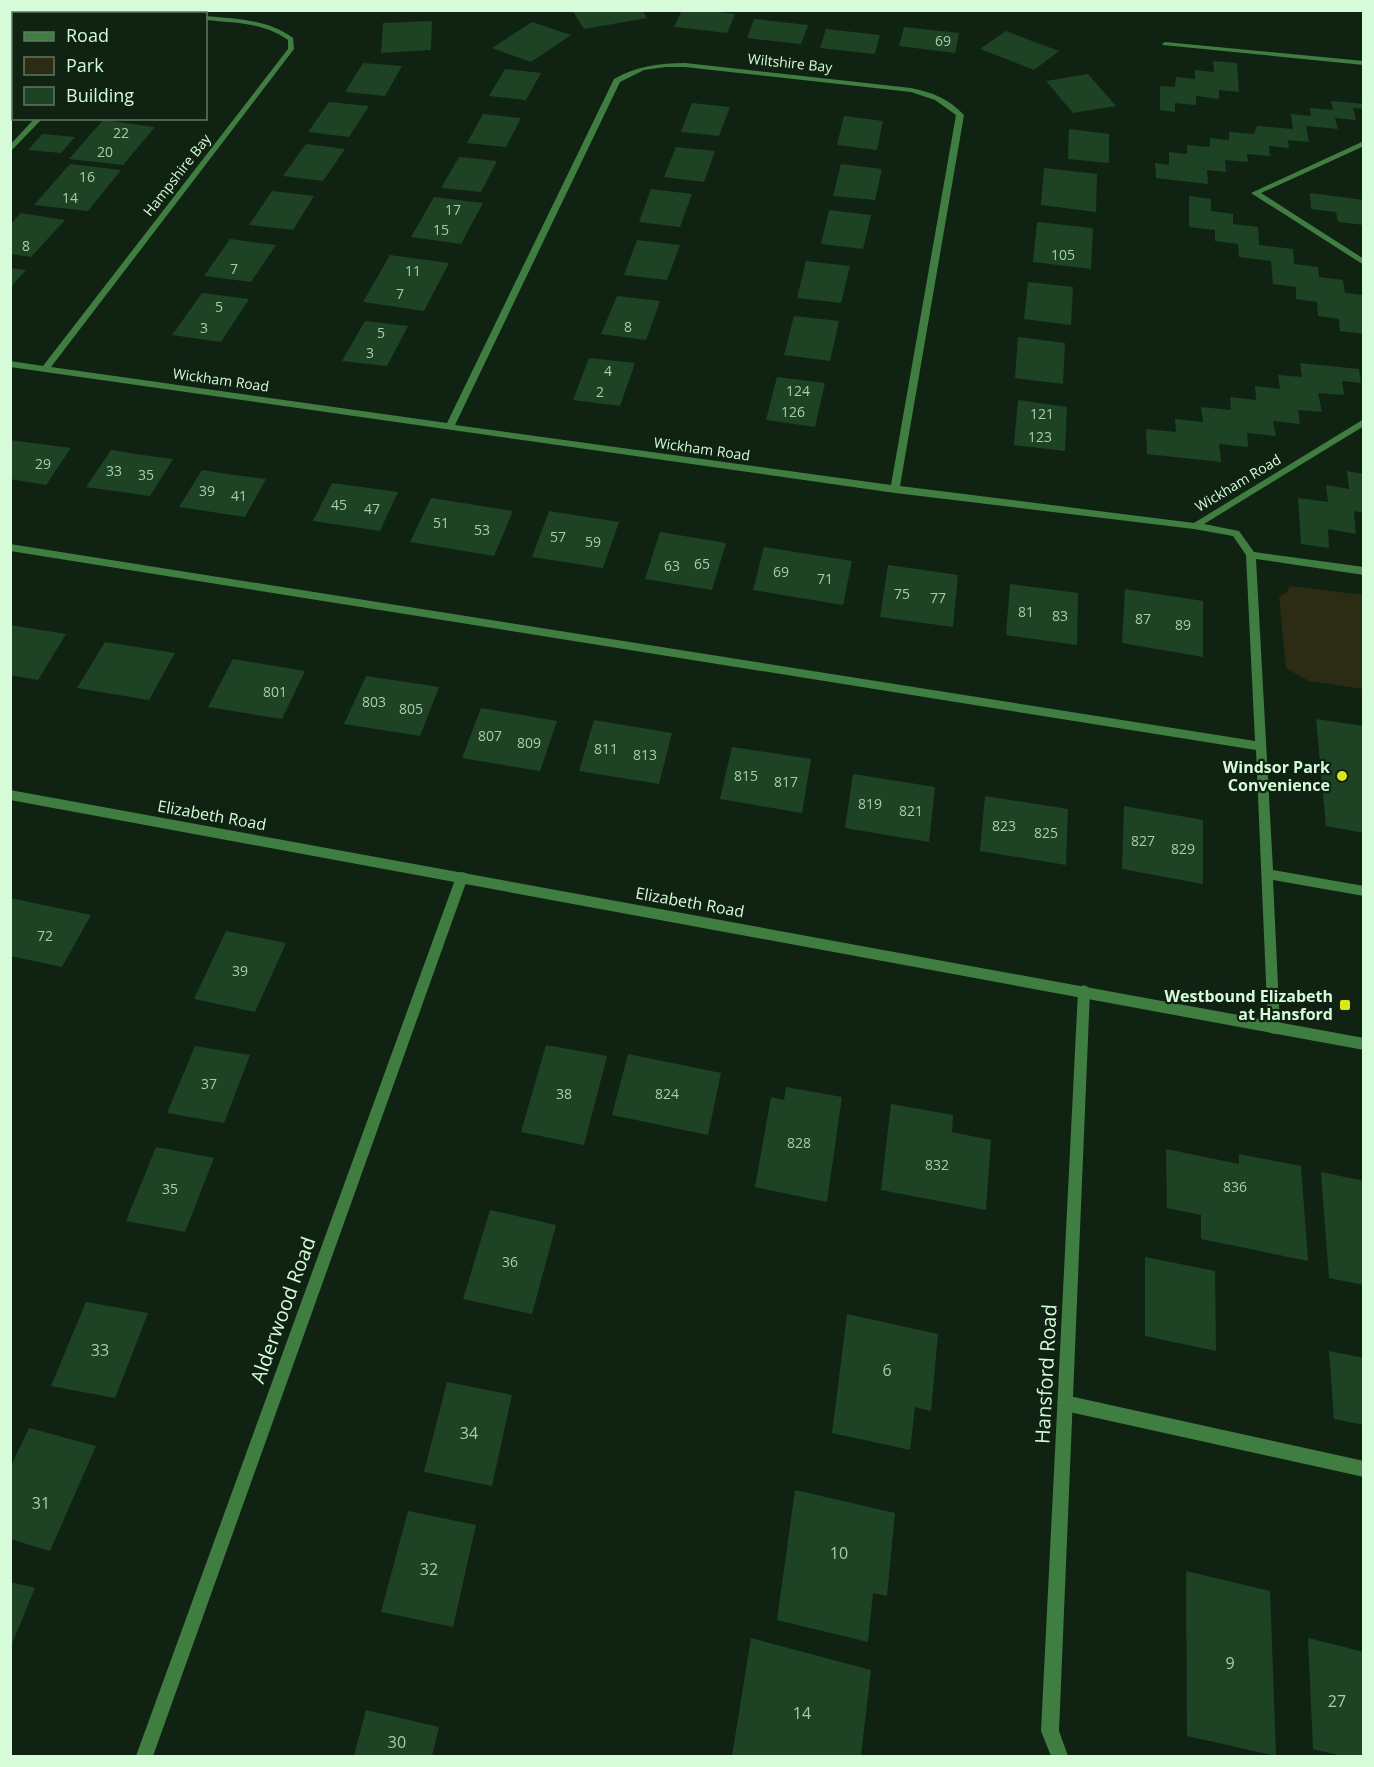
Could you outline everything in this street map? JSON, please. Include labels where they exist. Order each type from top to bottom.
[{"type":"street","name":"Hampshire Bay","points":[[45,369],[291,49],[291,39],[280,30],[257,23],[207,18]]},
{"type":"street","points":[[1165,44],[1364,63]]},
{"type":"street","name":"Wiltshire Bay","points":[[450,426],[617,81],[631,71],[654,65],[685,65],[911,90],[935,95],[960,114],[895,490]]},
{"type":"street","points":[[10,150],[38,120]]},
{"type":"street","points":[[1364,143],[1255,193],[1364,263]]},
{"type":"street","name":"Wickham Road","points":[[10,364],[895,490],[1194,526],[1364,422]]},
{"type":"street","points":[[1194,526],[1236,533],[1251,555],[1274,1028]]},
{"type":"street","points":[[10,547],[1261,746]]},
{"type":"street","points":[[1251,555],[1364,571]]},
{"type":"street","name":"Elizabeth Road","points":[[10,795],[1364,1044]]},
{"type":"street","points":[[1267,874],[1364,891]]},
{"type":"street","name":"Alderwood Road","points":[[144,1756],[462,877]]},
{"type":"street","name":"Hansford Road","points":[[1059,1756],[1050,1731],[1084,991]]},
{"type":"street","points":[[1065,1403],[1364,1469]]},
{"type":"green space","points":[[1290,586],[1363,595],[1363,689],[1309,681],[1286,668],[1279,596],[1286,593]]},
{"type":"building","points":[[572,10],[642,10],[647,18],[584,29]]},
{"type":"building","points":[[682,10],[735,14],[727,33],[674,27]]},
{"type":"building","points":[[754,19],[808,25],[801,44],[747,38]]},
{"type":"building","points":[[432,21],[431,50],[381,53],[383,23]]},
{"type":"building","points":[[532,22],[571,35],[531,62],[492,48]]},
{"type":"building","points":[[904,27],[959,33],[955,53],[899,46]]},
{"type":"building","points":[[826,29],[880,35],[875,54],[820,48]]},
{"type":"building","points":[[1006,31],[1059,51],[1034,70],[980,49]]},
{"type":"building","points":[[1213,61],[1237,63],[1239,92],[1219,90],[1219,99],[1196,96],[1196,105],[1175,103],[1175,112],[1160,110],[1160,86],[1175,87],[1176,77],[1195,79],[1195,70],[1214,72]]},
{"type":"building","points":[[363,63],[402,66],[385,96],[345,92]]},
{"type":"building","points":[[505,69],[541,73],[526,100],[489,96]]},
{"type":"building","points":[[1088,74],[1116,106],[1073,113],[1046,81]]},
{"type":"building","points":[[1331,101],[1364,104],[1364,109],[1353,108],[1356,120],[1335,118],[1338,129],[1306,126],[1309,142],[1288,140],[1289,148],[1269,146],[1270,156],[1247,154],[1248,162],[1225,160],[1226,172],[1207,170],[1208,184],[1156,178],[1155,163],[1169,165],[1169,152],[1187,154],[1187,145],[1210,147],[1210,138],[1229,140],[1229,132],[1254,134],[1257,126],[1293,129],[1291,114],[1311,116],[1310,108],[1333,110]]},
{"type":"building","points":[[329,102],[369,106],[349,137],[308,132]]},
{"type":"building","points":[[692,103],[730,107],[719,136],[681,132]]},
{"type":"building","points":[[483,114],[521,118],[506,147],[467,143]]},
{"type":"building","points":[[844,116],[883,121],[877,150],[837,145]]},
{"type":"building","points":[[103,120],[155,127],[123,165],[69,159]]},
{"type":"building","points":[[1069,129],[1109,134],[1109,163],[1068,159]]},
{"type":"building","points":[[42,134],[75,137],[61,153],[28,150]]},
{"type":"building","points":[[306,144],[345,149],[323,181],[283,176]]},
{"type":"building","points":[[676,147],[715,151],[704,182],[664,177]]},
{"type":"building","points":[[459,157],[497,161],[481,192],[441,188]]},
{"type":"building","points":[[70,164],[121,170],[88,211],[34,205]]},
{"type":"building","points":[[841,164],[882,169],[875,200],[833,196]]},
{"type":"building","points":[[1044,168],[1097,174],[1096,212],[1041,205]]},
{"type":"building","points":[[651,189],[692,194],[680,227],[639,222]]},
{"type":"building","points":[[272,191],[314,196],[293,230],[249,225]]},
{"type":"building","points":[[1310,193],[1364,200],[1364,225],[1338,222],[1336,212],[1311,209]]},
{"type":"building","points":[[1189,196],[1211,199],[1211,211],[1233,214],[1233,224],[1258,227],[1259,245],[1293,249],[1294,264],[1318,267],[1319,277],[1343,280],[1345,293],[1364,295],[1364,334],[1340,331],[1339,319],[1318,316],[1317,302],[1296,299],[1296,287],[1273,284],[1271,261],[1239,257],[1238,244],[1215,241],[1215,230],[1189,227]]},
{"type":"building","points":[[434,197],[483,203],[461,244],[411,237]]},
{"type":"building","points":[[829,210],[871,215],[863,249],[821,244]]},
{"type":"building","points":[[21,213],[65,220],[31,257],[10,254],[10,225]]},
{"type":"building","points":[[1037,222],[1093,228],[1091,269],[1033,262]]},
{"type":"building","points":[[230,239],[276,245],[251,282],[204,276]]},
{"type":"building","points":[[637,240],[680,245],[667,280],[624,275]]},
{"type":"building","points":[[390,255],[449,263],[424,311],[363,302]]},
{"type":"building","points":[[806,261],[850,266],[841,303],[797,298]]},
{"type":"building","points":[[10,268],[26,270],[10,288]]},
{"type":"building","points":[[1028,282],[1073,287],[1071,325],[1024,319]]},
{"type":"building","points":[[202,293],[249,299],[221,342],[172,335]]},
{"type":"building","points":[[617,296],[660,301],[646,340],[601,334]]},
{"type":"building","points":[[794,316],[839,321],[830,361],[784,355]]},
{"type":"building","points":[[365,321],[408,326],[387,366],[342,361]]},
{"type":"building","points":[[1018,337],[1065,343],[1063,384],[1015,378]]},
{"type":"building","points":[[589,358],[635,363],[620,406],[573,400]]},
{"type":"building","points":[[1300,363],[1359,369],[1361,383],[1342,381],[1344,395],[1318,393],[1322,412],[1298,410],[1300,424],[1273,421],[1276,436],[1247,433],[1248,447],[1219,444],[1221,462],[1147,454],[1146,429],[1176,432],[1175,419],[1203,422],[1201,407],[1231,410],[1230,397],[1256,400],[1255,386],[1280,389],[1278,375],[1302,377]]},
{"type":"building","points":[[777,377],[825,383],[815,427],[766,420]]},
{"type":"building","points":[[1018,400],[1067,407],[1065,451],[1014,445]]},
{"type":"building","points":[[10,440],[71,448],[46,485],[10,479]]},
{"type":"building","points":[[111,450],[173,459],[150,496],[86,487]]},
{"type":"building","points":[[202,470],[266,479],[245,517],[179,507]]},
{"type":"building","points":[[1347,471],[1364,474],[1364,513],[1354,511],[1356,534],[1328,529],[1329,548],[1301,544],[1298,498],[1328,502],[1326,485],[1349,489]]},
{"type":"building","points":[[332,483],[398,492],[380,531],[313,521]]},
{"type":"building","points":[[431,498],[513,511],[494,556],[410,542]]},
{"type":"building","points":[[549,511],[619,522],[603,568],[532,557]]},
{"type":"building","points":[[660,532],[726,543],[712,590],[645,579]]},
{"type":"building","points":[[764,547],[852,561],[843,605],[753,590]]},
{"type":"building","points":[[888,565],[958,575],[953,627],[880,617]]},
{"type":"building","points":[[1010,584],[1078,593],[1077,645],[1006,635]]},
{"type":"building","points":[[1125,589],[1203,601],[1203,657],[1122,643]]},
{"type":"building","points":[[10,625],[66,634],[38,680],[10,675]]},
{"type":"building","points":[[105,642],[175,653],[149,700],[77,688]]},
{"type":"building","points":[[233,659],[305,671],[282,719],[208,707]]},
{"type":"building","points":[[366,676],[439,687],[420,736],[344,724]]},
{"type":"building","points":[[481,708],[557,721],[540,771],[462,758]]},
{"type":"building","name":"Windsor Park Convenience","points":[[1316,719],[1364,726],[1364,833],[1326,826]]},
{"type":"building","points":[[594,720],[672,733],[659,784],[579,771]]},
{"type":"building","points":[[732,747],[811,759],[802,813],[720,799]]},
{"type":"building","points":[[853,774],[935,787],[929,842],[845,828]]},
{"type":"building","points":[[985,796],[1068,809],[1066,865],[980,851]]},
{"type":"building","points":[[1124,806],[1203,820],[1203,884],[1122,869]]},
{"type":"building","points":[[10,898],[91,915],[62,967],[10,956]]},
{"type":"building","points":[[226,931],[286,943],[255,1012],[194,999]]},
{"type":"building","points":[[546,1045],[607,1056],[584,1145],[521,1132]]},
{"type":"building","points":[[195,1046],[250,1055],[224,1123],[167,1113]]},
{"type":"building","points":[[628,1054],[721,1073],[708,1135],[612,1115]]},
{"type":"building","points":[[786,1087],[842,1097],[827,1202],[755,1187],[771,1097],[784,1100]]},
{"type":"building","points":[[891,1104],[953,1115],[952,1132],[991,1140],[986,1210],[881,1190]]},
{"type":"building","points":[[156,1147],[214,1158],[185,1232],[126,1221]]},
{"type":"building","points":[[1166,1149],[1239,1164],[1239,1154],[1301,1166],[1308,1261],[1201,1239],[1201,1215],[1167,1208]]},
{"type":"building","points":[[1321,1172],[1364,1181],[1364,1285],[1329,1278]]},
{"type":"building","points":[[490,1210],[556,1225],[532,1314],[463,1299]]},
{"type":"building","points":[[1145,1257],[1215,1271],[1216,1351],[1145,1336]]},
{"type":"building","points":[[86,1302],[148,1313],[115,1398],[51,1386]]},
{"type":"building","points":[[847,1314],[938,1334],[931,1411],[915,1407],[910,1450],[832,1433]]},
{"type":"building","points":[[1329,1351],[1364,1358],[1364,1425],[1334,1419]]},
{"type":"building","points":[[447,1382],[512,1395],[492,1486],[424,1472]]},
{"type":"building","points":[[29,1428],[96,1446],[50,1551],[10,1539],[10,1468]]},
{"type":"building","points":[[795,1490],[895,1513],[887,1596],[873,1593],[868,1642],[777,1620]]},
{"type":"building","points":[[408,1511],[476,1525],[453,1627],[381,1612]]},
{"type":"building","points":[[1186,1571],[1270,1591],[1276,1756],[1187,1736]]},
{"type":"building","points":[[10,1582],[35,1588],[11,1646],[10,1646]]},
{"type":"building","points":[[751,1638],[871,1670],[861,1756],[732,1756]]},
{"type":"building","points":[[1308,1638],[1364,1652],[1364,1756],[1342,1756],[1313,1749]]},
{"type":"building","points":[[366,1710],[439,1727],[432,1756],[354,1756]]},
{"type":"place","name":"Windsor Park Convenience","points":[[1342,776]]},
{"type":"place","name":"Westbound Elizabeth at Hansford","points":[[1345,1005]]}]
